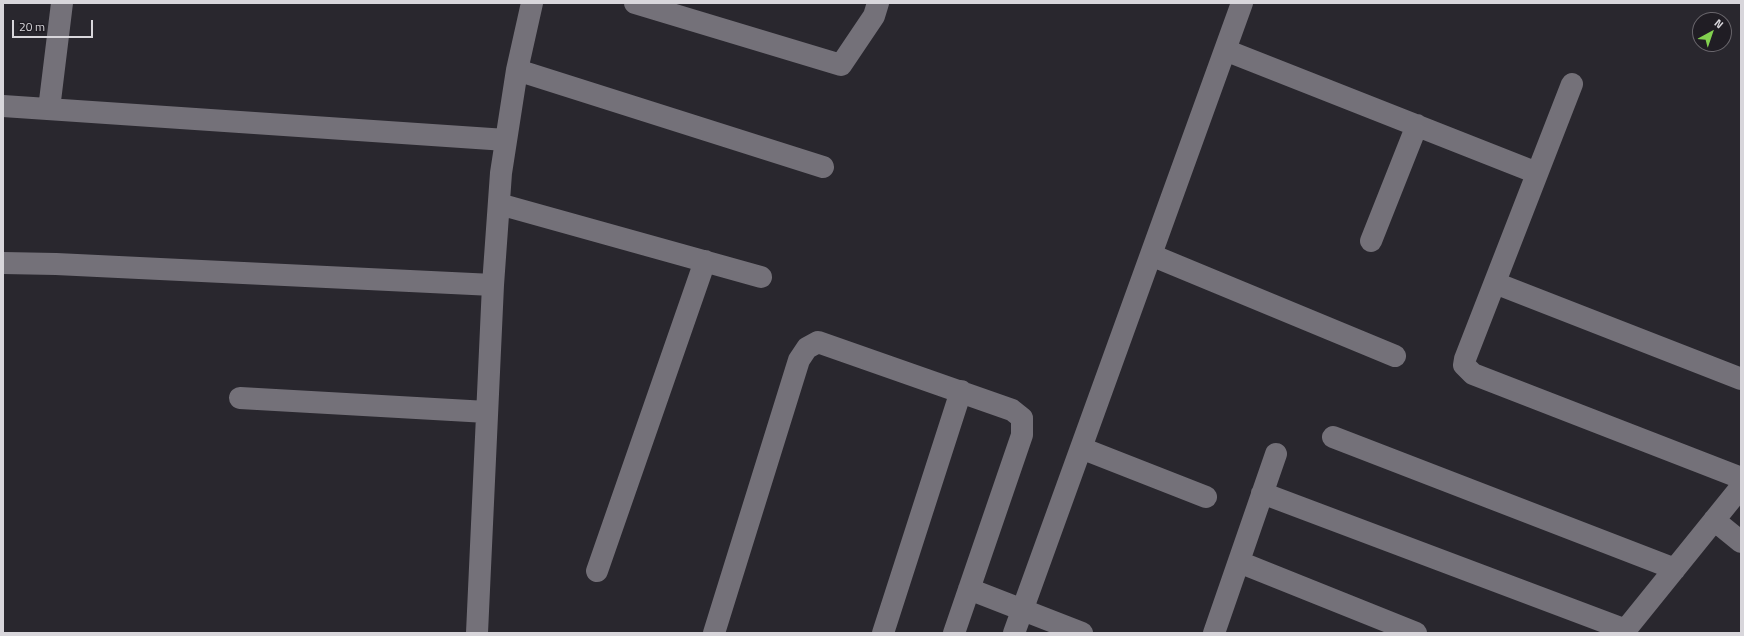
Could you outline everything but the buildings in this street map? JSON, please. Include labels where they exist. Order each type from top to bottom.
[{"type":"street","points":[[49,110],[62,3]]},
{"type":"street","points":[[477,633],[493,285],[499,204],[506,140],[517,70],[532,3]]},
{"type":"street","points":[[635,3],[841,65],[874,16],[878,3]]},
{"type":"street","points":[[1014,633],[1242,3]]},
{"type":"street","points":[[1225,50],[1537,173]]},
{"type":"street","points":[[517,70],[823,167]]},
{"type":"street","points":[[1572,84],[1465,359],[1464,365],[1467,370],[1473,374],[1741,478]]},
{"type":"street","points":[[3,106],[506,140]]},
{"type":"street","points":[[1371,241],[1417,125]]},
{"type":"street","points":[[499,204],[761,277]]},
{"type":"street","points":[[1151,255],[1395,356]]},
{"type":"street","points":[[597,571],[705,261]]},
{"type":"street","points":[[3,263],[56,264],[493,285]]},
{"type":"street","points":[[1495,283],[1741,379]]},
{"type":"street","points":[[714,633],[799,360],[807,348],[818,342],[961,391],[1012,410],[1022,418],[1022,435],[954,633]]},
{"type":"street","points":[[883,633],[961,391]]},
{"type":"street","points":[[240,398],[487,412]]},
{"type":"street","points":[[1333,437],[1675,569]]},
{"type":"street","points":[[1080,448],[1206,497]]},
{"type":"street","points":[[1214,633],[1276,454]]},
{"type":"street","points":[[1262,493],[1624,632],[1741,487]]},
{"type":"street","points":[[1714,520],[1741,542]]},
{"type":"street","points":[[1239,562],[1416,633]]},
{"type":"street","points":[[969,589],[1082,633]]}]
